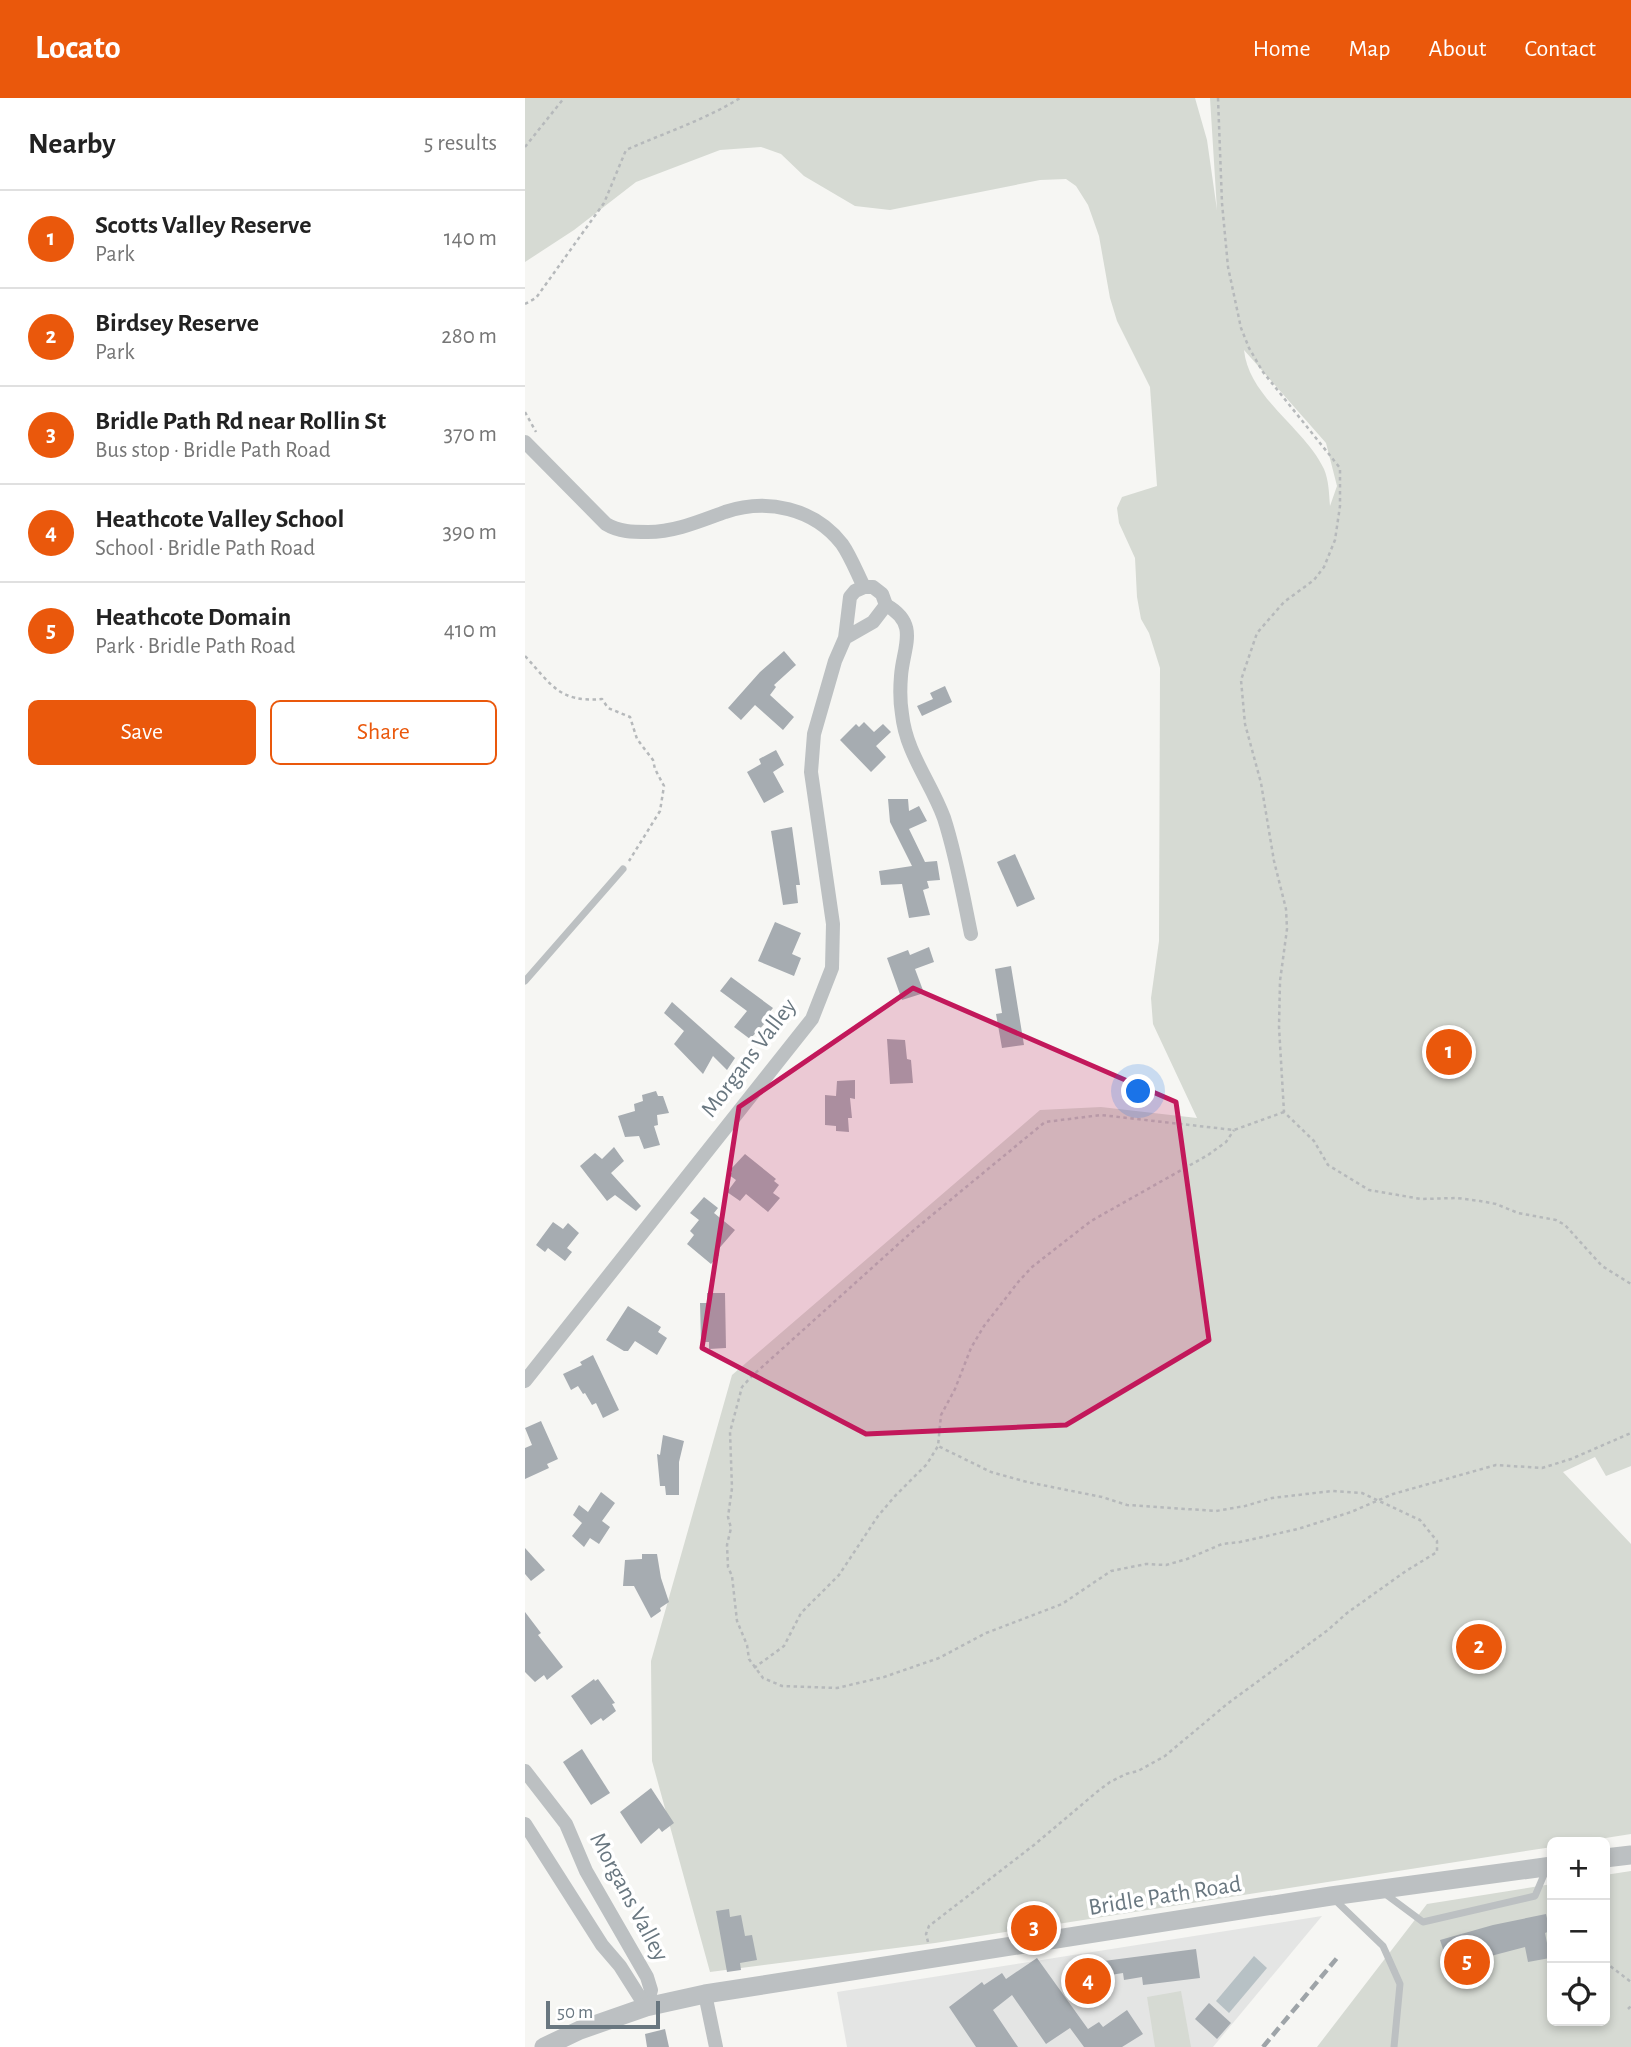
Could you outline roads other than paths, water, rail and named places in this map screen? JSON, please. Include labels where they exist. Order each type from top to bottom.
[{"type":"street","points":[[525,442],[614,529],[655,532],[692,525],[743,507],[768,505],[792,509],[811,518],[841,544],[864,587],[873,587],[882,594],[886,606],[898,612],[906,625],[901,712],[907,742],[943,818],[971,934]]},
{"type":"street","name":"Morgans Valley","points":[[525,1381],[530,1364],[812,1019],[832,968],[833,924],[811,772],[814,734],[835,661],[845,638],[850,597],[855,590],[864,587]]},
{"type":"street","points":[[845,638],[873,622],[886,606]]},
{"type":"street","name":"Morgans Valley","points":[[525,1770],[566,1824],[586,1871],[647,1977],[651,1990],[646,2007]]},
{"type":"street","name":"Morgans Valley","points":[[525,1824],[646,2007]]},
{"type":"street","points":[[1610,1857],[1631,1854]]},
{"type":"street","name":"Bridle Path Road","points":[[544,2047],[646,2007],[705,1994],[1331,1896],[1547,1866]]},
{"type":"street","points":[[611,1955],[629,1945]]},
{"type":"street","points":[[705,1994],[716,2047]]},
{"type":"lane","points":[[525,981],[623,869]]},
{"type":"lane","points":[[1381,1891],[1423,1922],[1535,1896],[1547,1872]]},
{"type":"lane","points":[[1331,1896],[1383,1946],[1400,1984],[1394,2047]]},
{"type":"railway","points":[[1263,2047],[1337,1958]]},
{"type":"place","name":"Scotts Valley Reserve","points":[[1449,1052]]},
{"type":"place","name":"Birdsey Reserve","points":[[1479,1647]]},
{"type":"place","name":"Bridle Path Rd near Rollin St","points":[[1034,1928]]},
{"type":"place","name":"Heathcote Domain","points":[[1467,1962]]},
{"type":"place","name":"Heathcote Valley School","points":[[1088,1981]]}]
